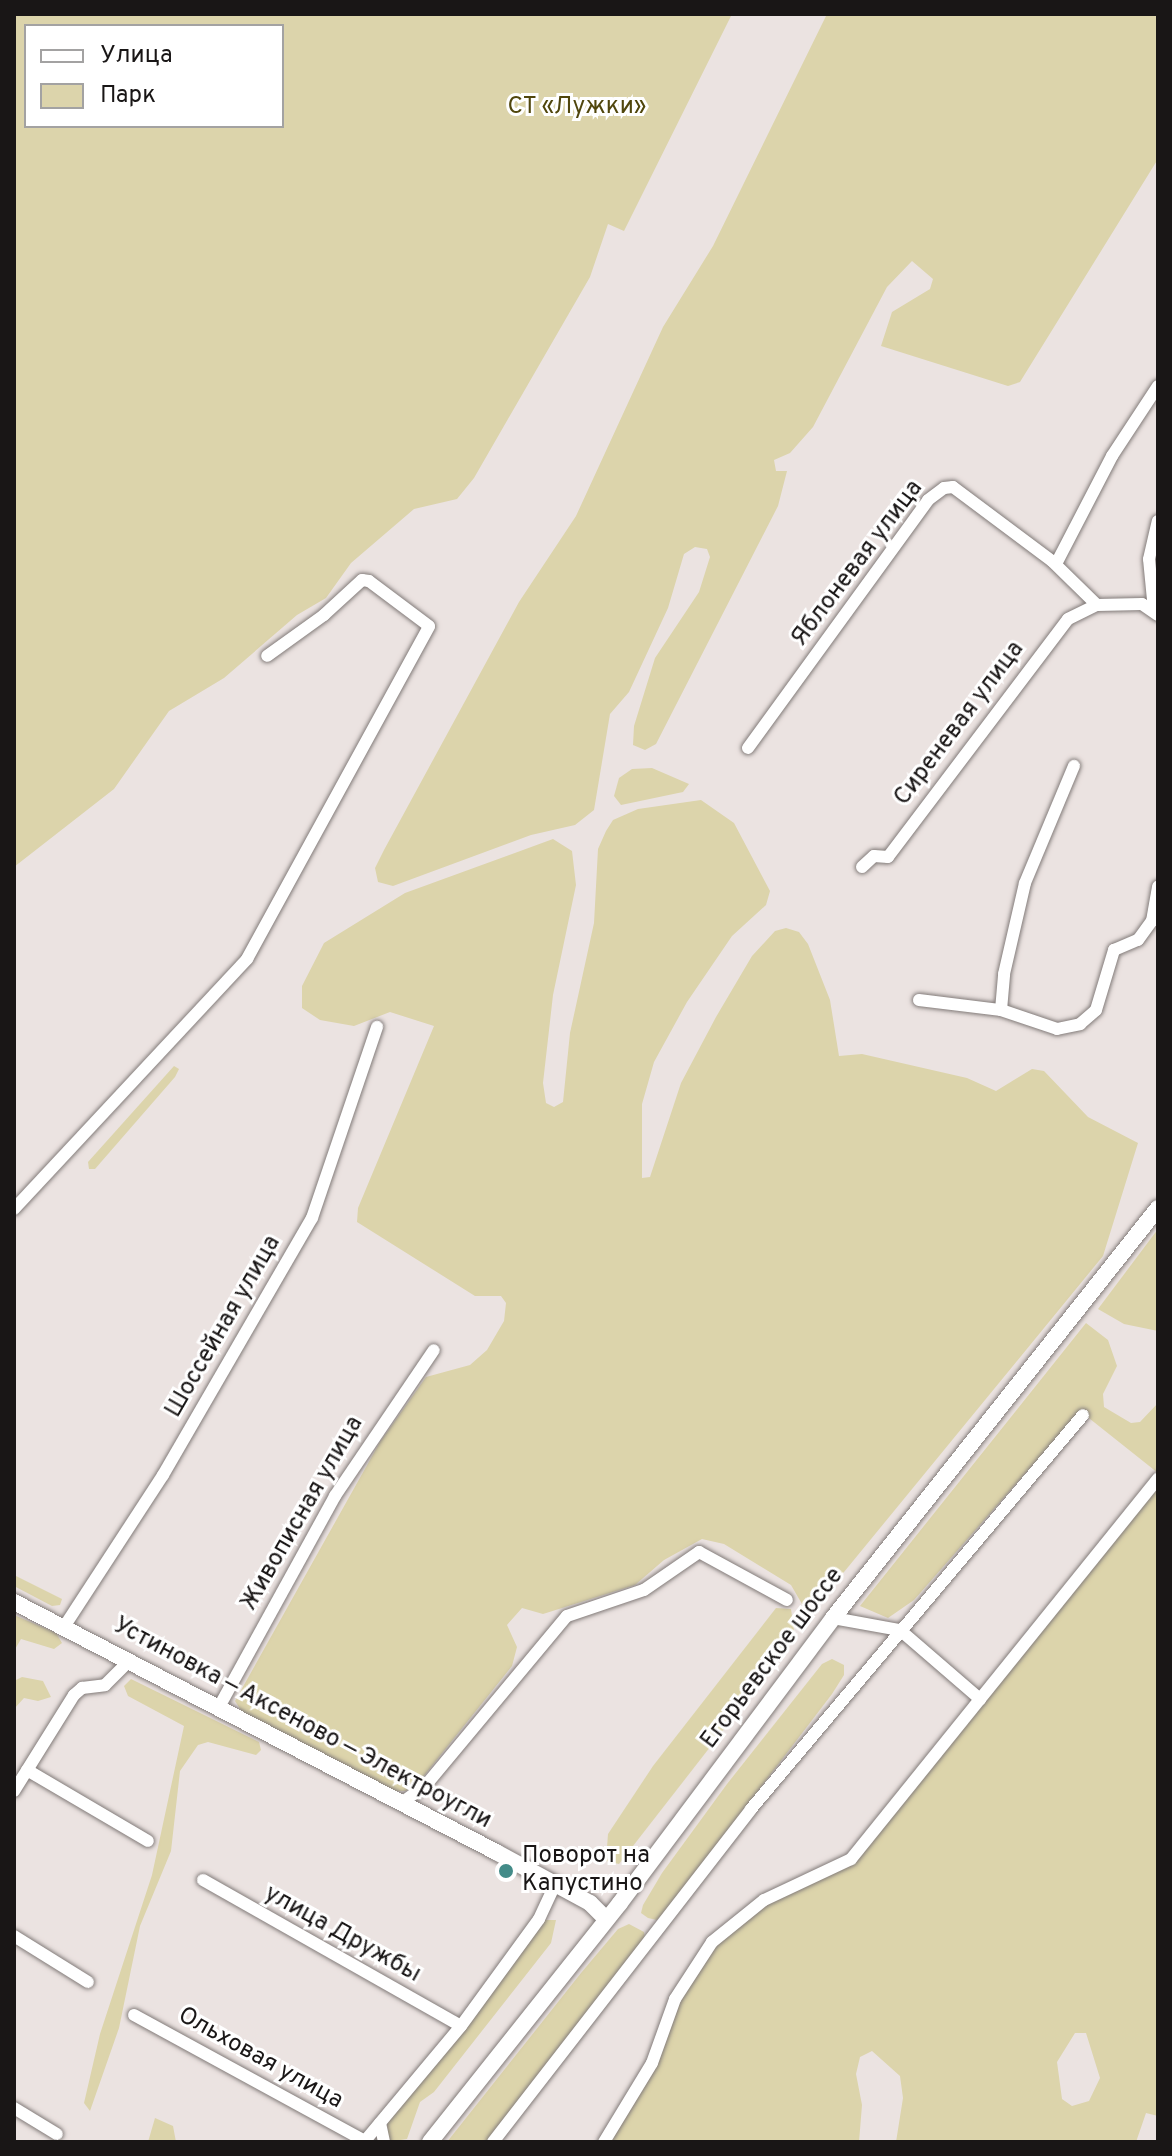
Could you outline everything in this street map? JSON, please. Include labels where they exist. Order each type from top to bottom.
[{"type":"main road","name":"Егорьевское шоссе","points":[[430,2142],[606,1919],[833,1618],[1158,1208]]},
{"type":"main road","name":"Устиновка — Аксеново — Электроугли","points":[[14,1602],[590,1903],[606,1919]]},
{"type":"street","points":[[1056,564],[1112,456],[1158,386]]},
{"type":"street","name":"Яблоневая улица","points":[[748,748],[936,492],[953,487],[1056,564],[1097,605]]},
{"type":"street","points":[[1156,612],[1149,559],[1158,521]]},
{"type":"street","points":[[14,1209],[247,959],[429,626],[362,580],[267,656]]},
{"type":"street","points":[[1097,605],[1142,604],[1156,612]]},
{"type":"street","name":"Сиреневая улица","points":[[862,867],[874,856],[888,857],[1057,632],[1068,619],[1097,605]]},
{"type":"street","points":[[1001,1010],[1004,974],[1025,883],[1074,766]]},
{"type":"street","points":[[919,1000],[1001,1010],[1057,1029],[1080,1024],[1096,1010],[1114,950],[1138,940],[1152,921],[1158,887]]},
{"type":"street","name":"Шоссейная улица","points":[[64,1627],[163,1475],[312,1218],[377,1027]]},
{"type":"street","name":"Живописная улица","points":[[219,1707],[335,1496],[434,1350]]},
{"type":"street","points":[[493,2142],[751,1809],[1083,1415]]},
{"type":"street","points":[[604,2142],[652,2063],[675,1999],[712,1942],[764,1900],[851,1859],[1158,1478]]},
{"type":"street","points":[[400,1804],[426,1785],[567,1616],[644,1590],[699,1552],[787,1600]]},
{"type":"street","points":[[833,1618],[900,1630],[980,1699]]},
{"type":"street","points":[[14,1791],[74,1695],[82,1688],[105,1685],[129,1661]]},
{"type":"street","points":[[27,1770],[148,1841]]},
{"type":"street","name":"улица Дружбы","points":[[203,1880],[461,2026]]},
{"type":"street","points":[[364,2142],[461,2026],[539,1919],[555,1885]]},
{"type":"street","points":[[14,1936],[88,1982]]},
{"type":"street","name":"Ольховая улица","points":[[134,2015],[364,2142]]},
{"type":"street","points":[[14,2108],[57,2134]]},
{"type":"street","points":[[380,2123],[384,2142]]},
{"type":"green space","name":"СТ «Лужки»","points":[[14,14],[732,14],[624,231],[608,224],[590,277],[474,478],[457,499],[414,509],[351,563],[326,598],[297,615],[224,678],[169,711],[114,789],[14,867]]},
{"type":"green space","points":[[827,14],[1158,14],[1158,159],[1020,382],[1008,386],[881,346],[892,312],[930,289],[933,279],[912,261],[887,287],[813,427],[790,453],[774,460],[776,471],[787,471],[778,506],[656,744],[645,750],[633,745],[634,726],[655,658],[699,592],[710,557],[707,549],[695,547],[684,554],[668,608],[629,692],[610,714],[594,810],[575,825],[531,835],[393,886],[378,882],[375,868],[384,850],[519,602],[576,516],[663,327],[713,246]]},
{"type":"green space","points":[[652,768],[689,784],[683,792],[621,805],[614,796],[619,778],[632,769]]},
{"type":"green space","points":[[701,800],[734,823],[770,891],[766,905],[732,936],[687,1002],[654,1062],[642,1104],[642,1178],[650,1177],[681,1083],[716,1017],[752,956],[775,931],[786,928],[799,932],[808,944],[830,1000],[839,1056],[862,1054],[967,1078],[996,1091],[1032,1069],[1044,1071],[1088,1117],[1138,1143],[1103,1256],[826,1594],[810,1605],[802,1604],[791,1585],[724,1544],[702,1539],[664,1560],[635,1585],[543,1614],[522,1608],[507,1625],[517,1647],[512,1666],[423,1777],[406,1791],[390,1791],[242,1712],[235,1701],[380,1442],[426,1377],[470,1365],[487,1350],[504,1321],[506,1303],[501,1296],[475,1296],[357,1222],[358,1208],[434,1026],[390,1012],[354,1026],[320,1020],[302,1008],[302,986],[324,943],[405,893],[553,839],[572,851],[576,885],[553,995],[543,1083],[546,1103],[554,1107],[563,1102],[570,1033],[594,923],[598,849],[606,831],[613,820],[638,809]]},
{"type":"green space","points":[[174,1066],[179,1069],[175,1077],[95,1169],[89,1169],[88,1162]]},
{"type":"green space","points":[[1158,1229],[1158,1331],[1124,1324],[1098,1309]]},
{"type":"green space","points":[[1086,1323],[1108,1340],[1117,1366],[1103,1394],[1104,1407],[1131,1423],[1140,1422],[1158,1403],[1158,1473],[1080,1411],[914,1600],[888,1618],[860,1606]]},
{"type":"green space","points":[[1158,1482],[1158,2116],[1146,2113],[1136,2142],[896,2142],[903,2098],[900,2076],[872,2051],[860,2057],[856,2074],[862,2105],[859,2142],[608,2142],[678,2001],[716,1942],[766,1902],[853,1861]],"holes":[[[1075,2033],[1086,2033],[1100,2078],[1089,2101],[1072,2106],[1062,2099],[1057,2062]]]},
{"type":"green space","points":[[14,1575],[62,1599],[60,1605],[52,1606],[14,1586]]},
{"type":"green space","points":[[776,1608],[791,1609],[795,1638],[619,1864],[606,1861],[608,1834],[653,1766]]},
{"type":"green space","points":[[14,1615],[56,1633],[62,1643],[54,1649],[21,1639],[14,1651]]},
{"type":"green space","points":[[832,1659],[844,1665],[844,1675],[832,1694],[673,1902],[657,1920],[641,1913],[662,1873],[727,1784],[822,1664]]},
{"type":"green space","points":[[22,1677],[43,1681],[51,1697],[38,1701],[24,1698],[14,1709],[14,1681]]},
{"type":"green space","points":[[131,1679],[259,1742],[261,1750],[256,1755],[208,1742],[198,1745],[180,1771],[171,1851],[140,1926],[119,2028],[90,2111],[84,2103],[100,2034],[152,1875],[184,1726],[128,1696],[124,1686]]},
{"type":"green space","points":[[544,1920],[556,1920],[551,1943],[434,2092],[420,2102],[407,2139],[388,2142],[387,2120]]},
{"type":"green space","points":[[629,1924],[644,1932],[645,1939],[486,2142],[447,2142],[581,1973],[618,1929]]},
{"type":"green space","points":[[155,2118],[173,2126],[176,2142],[148,2142]]},
{"type":"place","name":"Поворот на Капустино","points":[[506,1871]]}]
